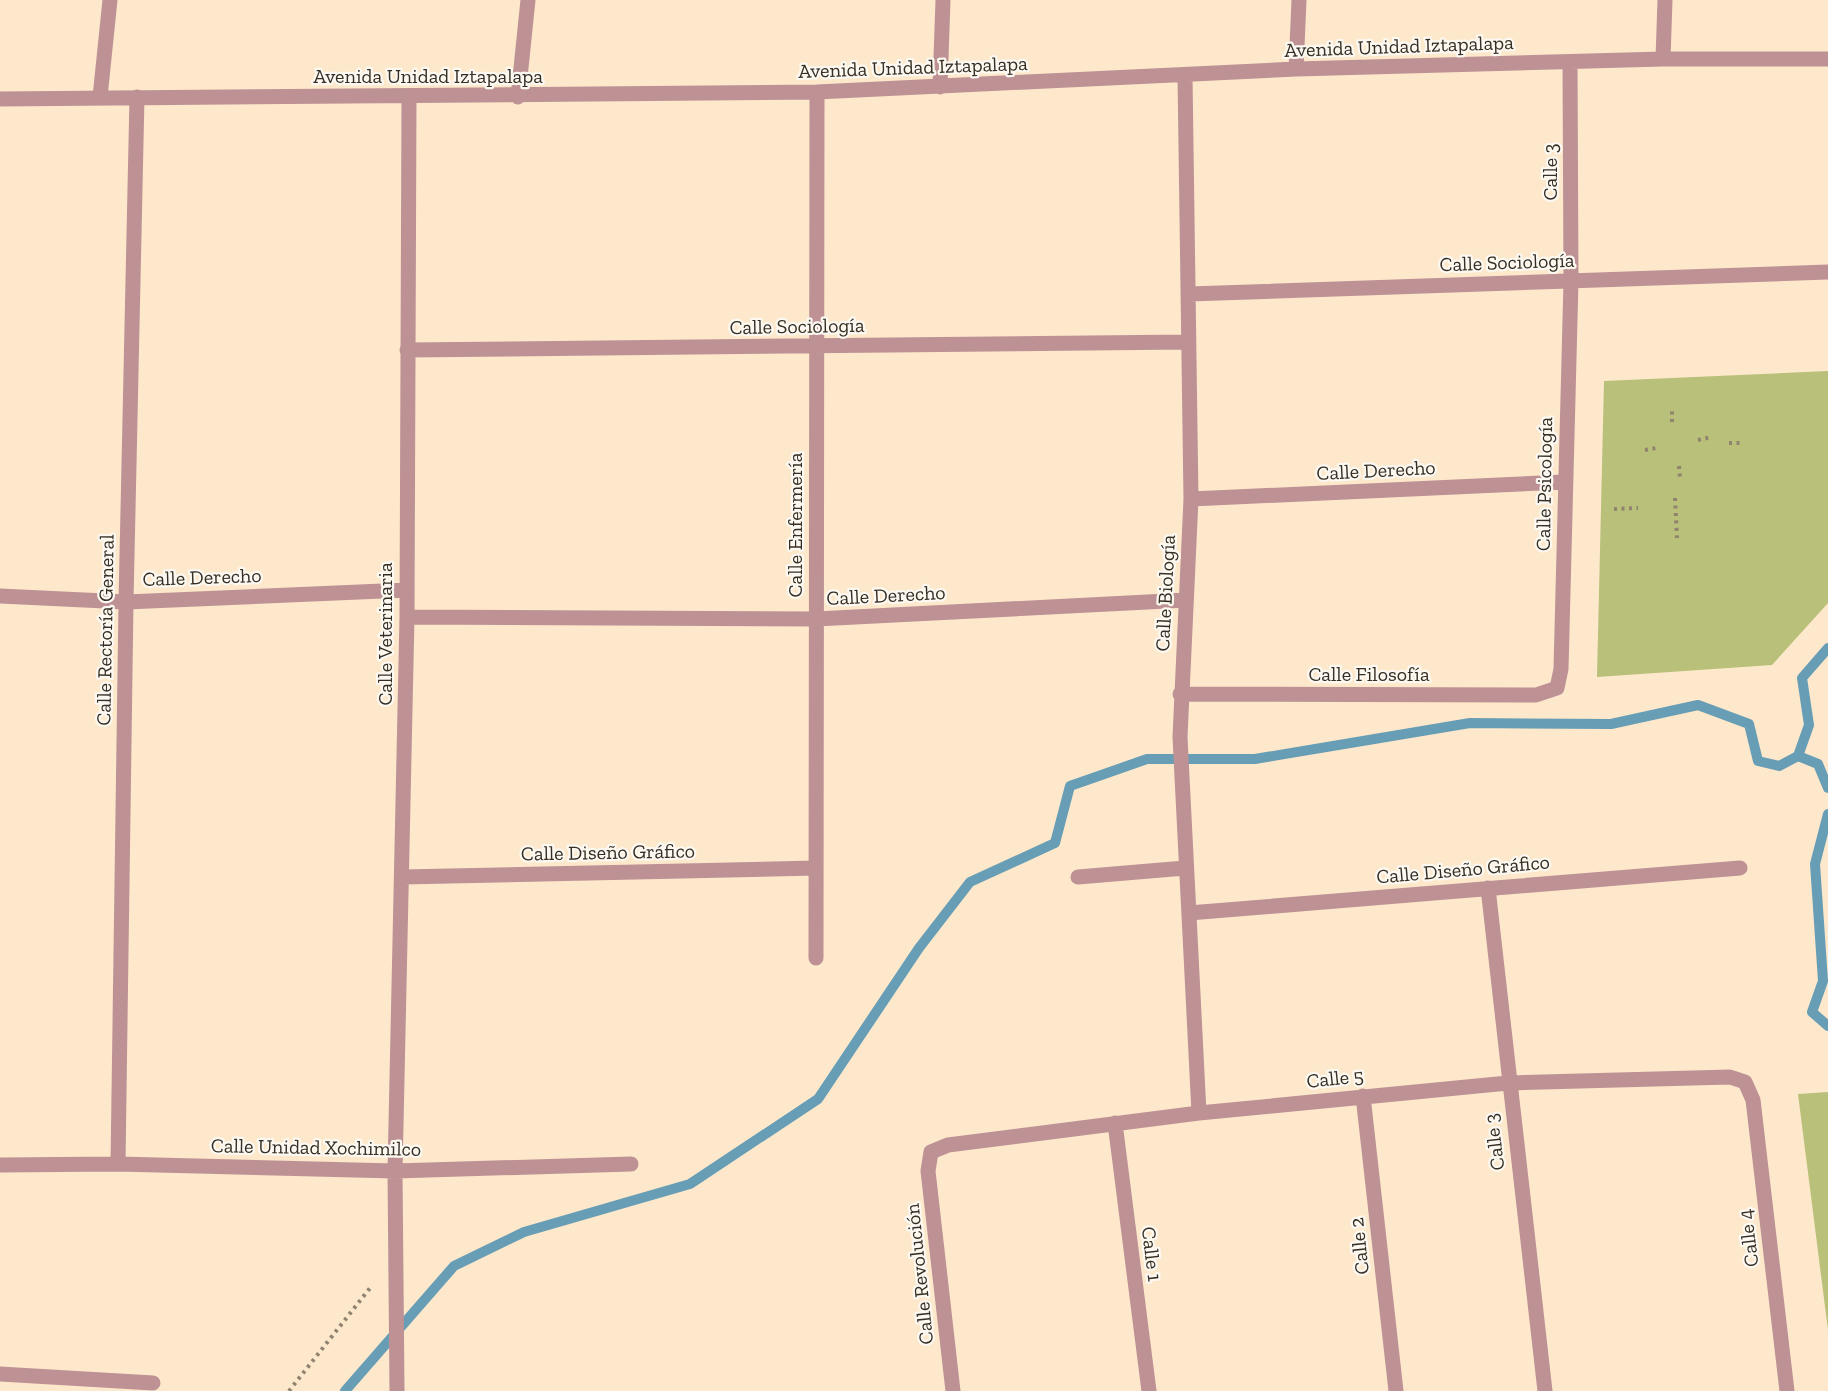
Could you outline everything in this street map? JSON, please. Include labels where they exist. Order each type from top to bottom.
[{"type":"street","points":[[100,97],[110,0]]},
{"type":"street","points":[[518,97],[528,0]]},
{"type":"street","points":[[940,87],[943,0]]},
{"type":"street","points":[[1296,69],[1299,0]]},
{"type":"street","points":[[1663,59],[1665,0]]},
{"type":"street","name":"Avenida Unidad Iztapalapa","points":[[0,99],[518,97],[817,92],[1296,69],[1663,59],[1828,59]]},
{"type":"street","name":"Calle 3","points":[[1570,62],[1571,280]]},
{"type":"street","name":"Calle Biología","points":[[1185,76],[1191,499],[1180,694],[1180,737],[1185,868],[1200,1113]]},
{"type":"street","name":"Calle Enfermería","points":[[816,958],[817,92]]},
{"type":"street","name":"Calle Rectoría General","points":[[118,1164],[126,602],[137,97]]},
{"type":"street","name":"Calle Veterinaria","points":[[397,1391],[395,1171],[407,617],[409,97]]},
{"type":"street","name":"Calle Sociología","points":[[1189,294],[1828,272]]},
{"type":"street","name":"Calle Psicología","points":[[1557,688],[1561,669],[1564,482],[1571,280]]},
{"type":"street","name":"Calle Sociología","points":[[407,350],[1187,342]]},
{"type":"street","name":"Calle Derecho","points":[[1191,499],[1564,482]]},
{"type":"street","name":"Calle Derecho","points":[[0,596],[126,602],[406,590]]},
{"type":"street","name":"Calle Derecho","points":[[407,617],[816,619],[1186,600]]},
{"type":"street","name":"Calle Filosofía","points":[[1180,694],[1536,695],[1557,688]]},
{"type":"street","name":"Calle Diseño Gráfico","points":[[402,877],[816,868]]},
{"type":"street","points":[[1078,877],[1185,868]]},
{"type":"street","name":"Calle Diseño Gráfico","points":[[1189,913],[1740,868]]},
{"type":"street","name":"Calle 3","points":[[1488,888],[1508,1083],[1545,1391]]},
{"type":"street","name":"Calle 5","points":[[931,1152],[948,1145],[1114,1123],[1508,1083],[1730,1077],[1745,1082]]},
{"type":"street","name":"Calle 4","points":[[1745,1082],[1754,1100],[1787,1391]]},
{"type":"street","name":"Calle 2","points":[[1363,1096],[1396,1391]]},
{"type":"street","name":"Calle 1","points":[[1114,1123],[1149,1391]]},
{"type":"street","name":"Calle Revolución","points":[[931,1152],[928,1171],[953,1391]]},
{"type":"street","name":"Calle Unidad Xochimilco","points":[[0,1165],[118,1164],[395,1171],[631,1164]]},
{"type":"street","points":[[0,1374],[153,1383]]},
{"type":"path","points":[[1672,411],[1672,422]]},
{"type":"path","points":[[1698,440],[1712,438]]},
{"type":"path","points":[[1729,443],[1743,443]]},
{"type":"path","points":[[1645,450],[1656,448]]},
{"type":"path","points":[[1678,466],[1680,478]]},
{"type":"path","points":[[1675,498],[1677,538]]},
{"type":"path","points":[[1614,509],[1638,508]]},
{"type":"path","points":[[289,1391],[396,1256]]},
{"type":"green space","points":[[1828,371],[1828,603],[1772,665],[1597,677],[1604,381]]},
{"type":"green space","points":[[1828,1092],[1828,1330],[1798,1094]]},
{"type":"waterway","points":[[345,1391],[454,1266],[524,1232],[690,1184],[818,1099],[919,948],[970,882],[1055,843],[1070,786],[1147,759],[1255,759],[1470,723],[1611,724],[1698,705],[1749,724],[1758,761],[1779,766],[1798,756],[1809,725],[1802,678],[1828,648]]},
{"type":"waterway","points":[[1798,756],[1818,764],[1828,788]]},
{"type":"waterway","points":[[1828,814],[1815,864],[1823,981],[1812,1012],[1828,1026]]}]
